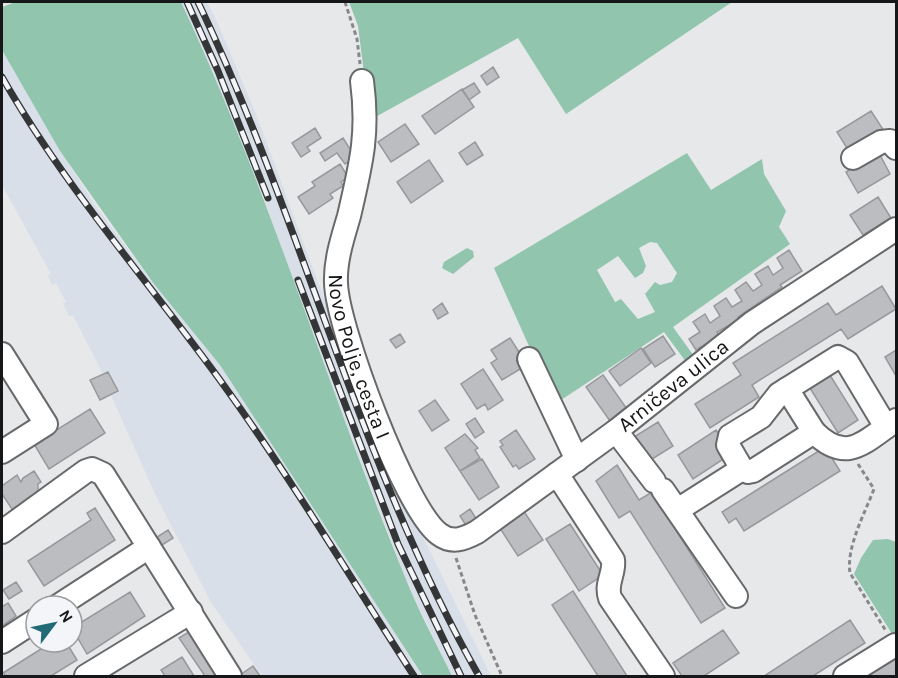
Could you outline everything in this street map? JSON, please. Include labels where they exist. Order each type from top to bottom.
[{"type":"street","name":"Novo Polje, cesta I","points":[[362,81],[367,124],[365,145],[339,255],[336,281],[337,302],[362,378],[400,473],[423,518],[440,535],[450,540]]},
{"type":"street","points":[[853,158],[881,142],[890,141],[897,148]]},
{"type":"street","name":"Arničeva ulica","points":[[450,540],[463,540],[477,532],[616,431],[752,323],[897,229]]},
{"type":"street","points":[[2,354],[46,424],[2,452]]},
{"type":"street","points":[[787,389],[814,432],[839,449],[849,450],[891,424],[844,359],[838,357],[779,394],[761,417],[730,436],[728,445],[742,469],[748,472],[753,471],[814,432]]},
{"type":"street","points":[[530,359],[577,460]]},
{"type":"street","points":[[616,431],[679,509],[736,596]]},
{"type":"street","points":[[2,532],[93,469],[103,474],[230,676]]},
{"type":"street","points":[[679,509],[742,469]]},
{"type":"street","points":[[557,474],[613,560],[614,568],[607,590],[610,598],[663,676]]},
{"type":"street","points":[[77,594],[149,547]]},
{"type":"street","points":[[86,676],[191,612]]},
{"type":"street","points":[[2,642],[24,628]]},
{"type":"street","points":[[845,676],[895,645]]},
{"type":"path","points":[[345,2],[357,39],[362,81]]},
{"type":"path","points":[[849,450],[874,489],[856,538],[849,565],[850,573],[895,645]]},
{"type":"path","points":[[450,540],[471,606],[502,676]]},
{"type":"shaded area","points":[[181,2],[207,2],[218,24],[256,114],[349,366],[421,533],[491,676],[452,676],[408,585],[333,390],[264,199]]},
{"type":"shaded area","points":[[2,50],[60,151],[98,209],[154,284],[220,365],[423,676],[262,676],[212,604],[155,494],[111,395],[118,391],[108,372],[103,374],[73,315],[69,316],[63,304],[66,302],[56,283],[52,285],[48,276],[51,274],[2,185]]},
{"type":"green space","points":[[16,2],[181,2],[242,145],[378,510],[423,618],[452,676],[423,676],[220,365],[154,284],[60,151],[2,50],[2,7]]},
{"type":"green space","points":[[349,2],[732,2],[566,114],[518,38],[370,120],[358,26]]},
{"type":"green space","points":[[687,153],[711,190],[762,159],[764,174],[786,211],[779,227],[790,244],[673,327],[696,359],[689,366],[664,332],[555,404],[494,268]],"holes":[[[650,242],[657,243],[677,273],[672,282],[660,285],[655,282],[645,294],[655,312],[638,319],[621,299],[615,302],[597,270],[618,256],[635,278],[643,273],[646,266],[639,248]]]},
{"type":"green space","points":[[467,248],[473,251],[474,257],[453,274],[442,268],[444,262]]},
{"type":"green space","points":[[888,539],[896,542],[896,640],[854,574],[873,540]]},
{"type":"building","points":[[493,67],[499,77],[487,85],[481,76]]},
{"type":"building","points":[[474,83],[480,92],[469,100],[462,90]]},
{"type":"building","points":[[462,89],[474,107],[435,134],[422,116]]},
{"type":"building","points":[[871,111],[884,131],[850,153],[837,132]]},
{"type":"building","points":[[405,124],[419,144],[391,162],[378,142]]},
{"type":"building","points":[[315,128],[321,138],[307,147],[310,151],[301,157],[292,143]]},
{"type":"building","points":[[343,138],[355,157],[345,164],[337,153],[325,161],[320,153]]},
{"type":"building","points":[[475,142],[483,155],[467,165],[459,153]]},
{"type":"building","points":[[879,153],[890,174],[858,193],[846,172]]},
{"type":"building","points":[[429,160],[443,181],[411,203],[397,182]]},
{"type":"building","points":[[340,164],[348,177],[341,182],[343,186],[330,194],[333,198],[309,214],[298,197],[315,186],[312,182]]},
{"type":"building","points":[[878,197],[891,218],[863,235],[850,215]]},
{"type":"building","points":[[789,250],[802,271],[738,317],[740,319],[717,332],[719,336],[696,350],[689,339],[700,332],[693,322],[705,314],[710,323],[720,316],[714,306],[726,298],[732,307],[742,301],[735,290],[746,282],[753,291],[762,285],[755,274],[768,266],[773,275],[783,268],[777,258]]},
{"type":"building","points":[[882,286],[896,309],[848,339],[841,329],[752,385],[759,397],[710,428],[695,404],[741,375],[733,363],[828,303],[836,315]]},
{"type":"building","points":[[442,303],[448,313],[438,319],[433,310]]},
{"type":"building","points":[[400,334],[405,342],[396,348],[390,340]]},
{"type":"building","points":[[663,336],[675,354],[655,367],[643,349]]},
{"type":"building","points":[[510,338],[524,360],[522,368],[502,380],[491,363],[497,359],[491,350]]},
{"type":"building","points":[[641,348],[651,363],[620,386],[609,371]]},
{"type":"building","points":[[896,350],[896,376],[885,357]]},
{"type":"building","points":[[483,369],[503,400],[488,410],[485,404],[477,409],[461,384]]},
{"type":"building","points":[[108,372],[118,391],[100,400],[90,380]]},
{"type":"building","points":[[828,372],[858,420],[838,433],[808,385]]},
{"type":"building","points":[[603,375],[627,409],[610,421],[586,387]]},
{"type":"building","points":[[435,400],[449,420],[432,431],[419,411]]},
{"type":"building","points":[[90,409],[105,433],[49,469],[34,444]]},
{"type":"building","points":[[475,418],[484,432],[475,438],[466,424]]},
{"type":"building","points":[[658,422],[673,446],[649,461],[634,437]]},
{"type":"building","points":[[516,430],[535,459],[519,469],[516,465],[513,467],[500,447],[503,445],[500,441]]},
{"type":"building","points":[[716,430],[731,454],[693,479],[678,455]]},
{"type":"building","points":[[465,434],[478,448],[475,450],[480,458],[460,471],[445,448]]},
{"type":"building","points":[[825,447],[840,471],[744,531],[736,518],[729,523],[722,512]]},
{"type":"building","points":[[482,459],[499,487],[479,500],[460,471]]},
{"type":"building","points":[[617,465],[639,500],[652,492],[725,608],[701,623],[630,511],[619,518],[596,481]]},
{"type":"building","points":[[34,471],[41,482],[38,484],[38,493],[14,512],[2,494],[2,486],[17,475],[21,482]]},
{"type":"building","points":[[521,507],[543,540],[518,556],[496,522]]},
{"type":"building","points":[[95,508],[115,540],[44,586],[28,561],[91,520],[87,513]]},
{"type":"building","points":[[470,509],[477,520],[467,527],[460,516]]},
{"type":"building","points":[[570,524],[603,575],[579,591],[546,539]]},
{"type":"building","points":[[168,530],[173,538],[159,547],[154,539]]},
{"type":"building","points":[[16,582],[22,591],[9,599],[3,590]]},
{"type":"building","points":[[573,591],[627,676],[598,676],[552,605]]},
{"type":"building","points":[[130,592],[145,616],[87,654],[84,649],[84,621]]},
{"type":"building","points":[[8,603],[16,616],[2,626],[2,607]]},
{"type":"building","points":[[850,620],[865,643],[813,676],[764,676]]},
{"type":"building","points":[[192,630],[221,676],[205,676],[179,638]]},
{"type":"building","points":[[723,630],[739,653],[704,676],[682,676],[673,663]]},
{"type":"building","points":[[33,654],[73,654],[77,660],[51,676],[6,676],[3,673]]},
{"type":"building","points":[[182,657],[194,676],[165,676],[161,670]]},
{"type":"building","points":[[896,658],[896,676],[867,676]]},
{"type":"building","points":[[253,666],[260,676],[240,675]]},
{"type":"railway","points":[[187,2],[218,71],[268,198]]},
{"type":"railway","points":[[198,2],[269,170],[399,512],[436,595],[479,676]]},
{"type":"railway","points":[[2,77],[80,196],[250,422],[414,676]]},
{"type":"railway","points":[[298,280],[398,544],[461,676]]}]
